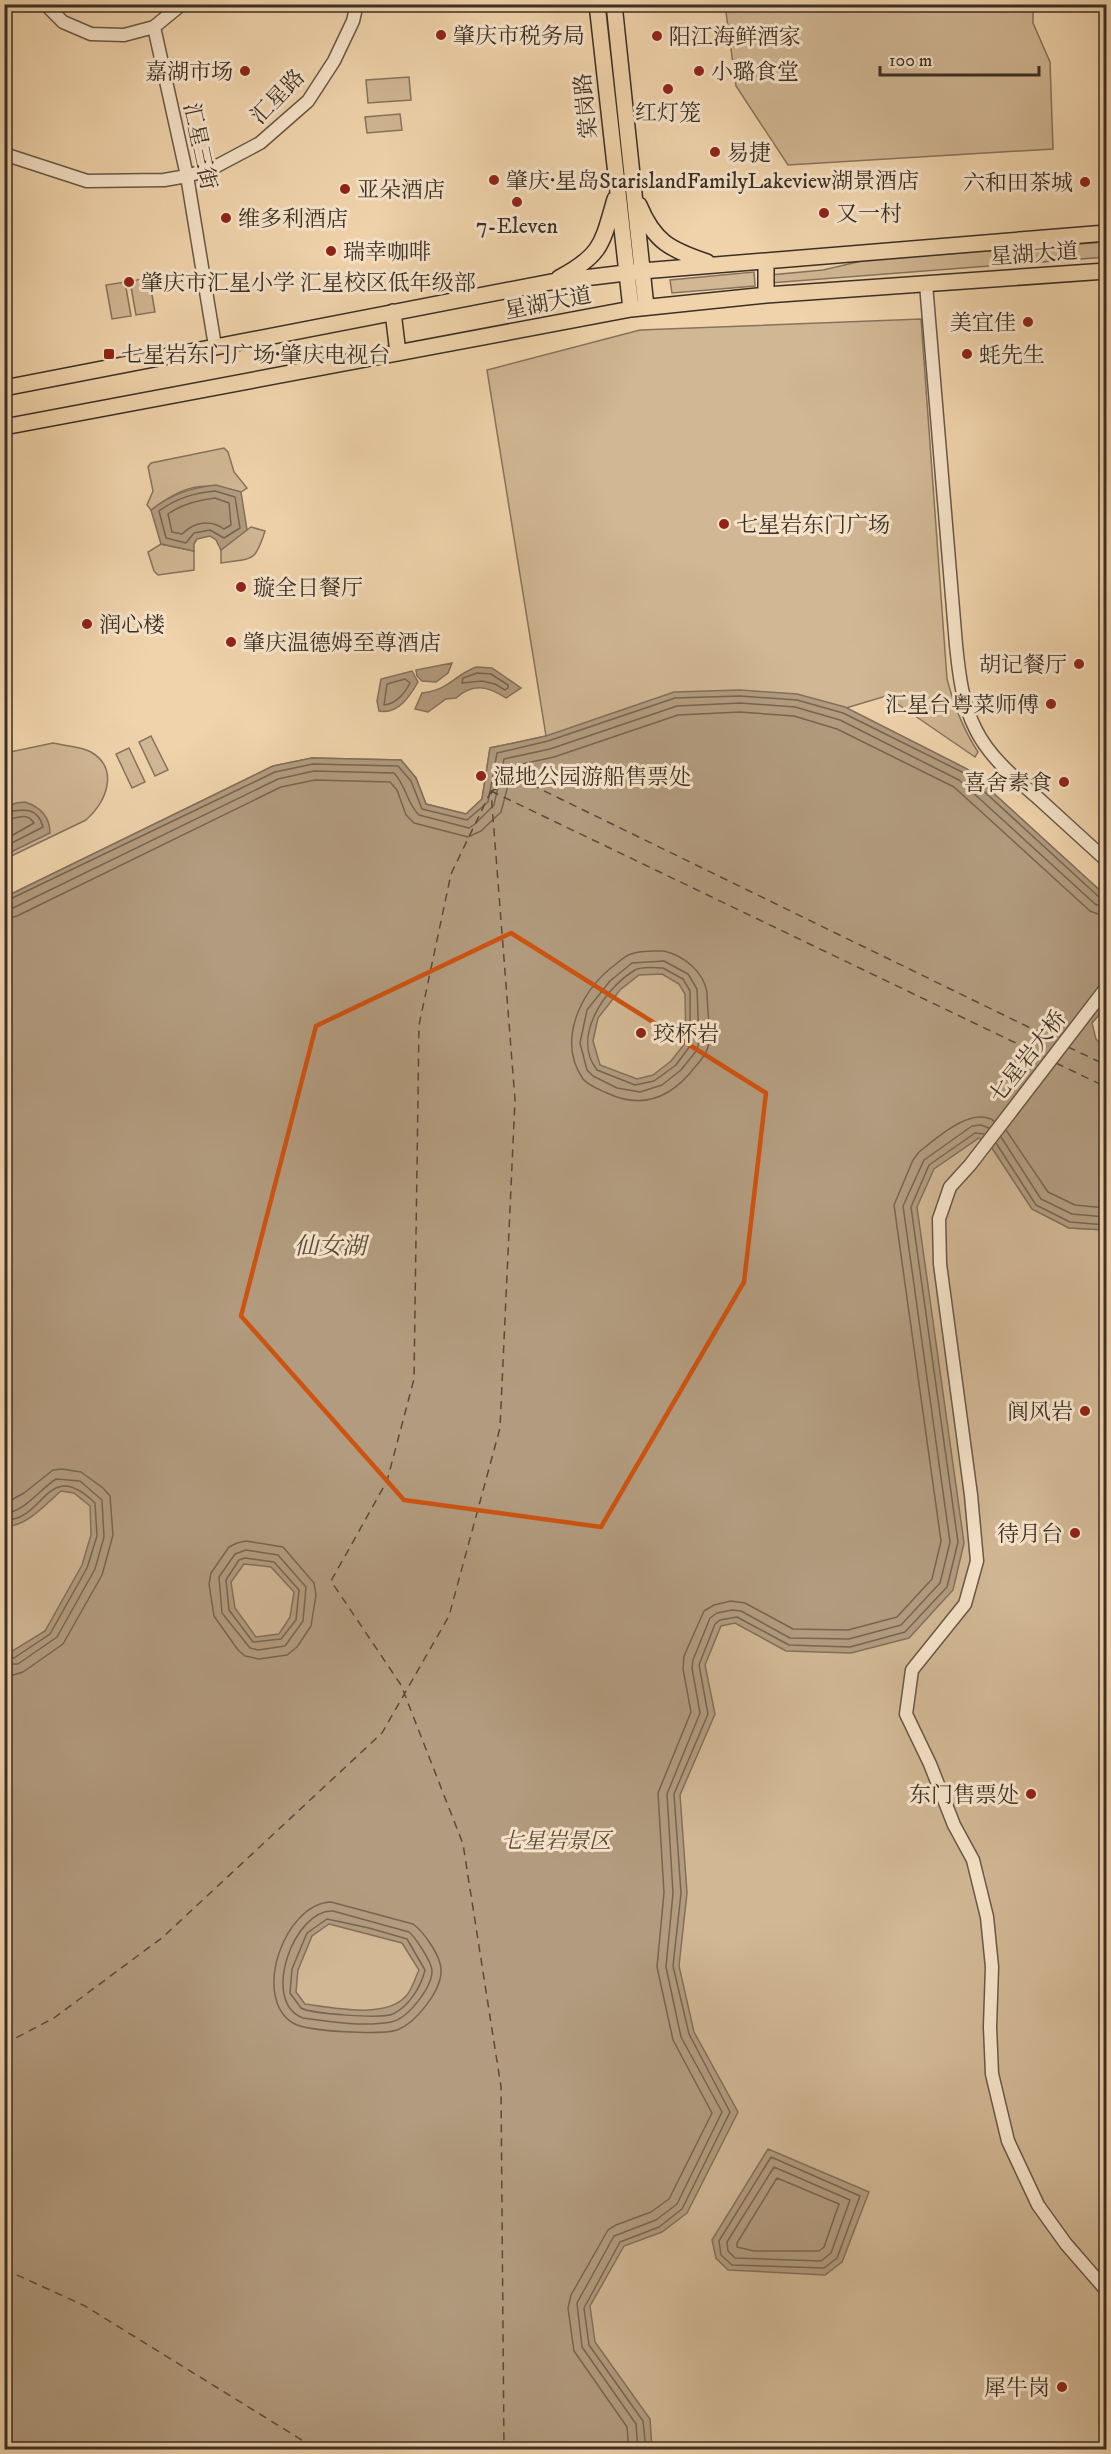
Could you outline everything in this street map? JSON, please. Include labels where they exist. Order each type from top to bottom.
[{"type":"main road","points":[[597,5],[613,4]]},
{"type":"main road","name":"棠岗路","points":[[613,4],[642,271],[638,308]]},
{"type":"main road","name":"棠岗路","points":[[597,5],[626,273],[638,308]]},
{"type":"main road","points":[[634,191],[644,218],[654,234],[664,244],[678,253],[715,265]]},
{"type":"main road","points":[[551,282],[586,263],[595,254],[603,242],[616,193]]},
{"type":"main road","name":"星湖大道","points":[[4,388],[551,282],[642,271],[1107,233]]},
{"type":"main road","points":[[766,262],[766,296]]},
{"type":"main road","name":"星湖大道","points":[[4,427],[638,308],[766,296],[1107,271]]},
{"type":"main road","points":[[393,312],[399,353]]},
{"type":"street","points":[[45,4],[63,22],[91,34],[124,35],[154,27],[182,4]]},
{"type":"street","name":"汇星路","points":[[4,154],[87,181],[164,180],[213,168],[260,143],[308,101],[334,62],[357,4]]},
{"type":"street","name":"汇星三街","points":[[154,27],[187,176],[215,346]]},
{"type":"street","points":[[926,284],[956,645],[959,677],[965,703],[975,729],[999,762],[1107,860]]},
{"type":"street","name":"七星岩大桥","points":[[1107,988],[950,1187],[939,1219],[940,1264],[971,1495],[977,1561],[965,1604],[912,1670],[906,1714],[930,1764],[954,1825],[973,1860],[987,1917],[992,1967],[990,2027],[992,2074],[1008,2141],[1038,2205],[1066,2244],[1107,2290]]},
{"type":"highlighted area","points":[[511,933],[766,1093],[744,1282],[601,1527],[404,1500],[241,1316],[316,1026]]},
{"type":"green space","points":[[725,5],[1033,5],[1033,23],[1050,62],[1053,149],[788,165],[736,86]]},
{"type":"green space","points":[[409,77],[411,100],[368,103],[366,80]]},
{"type":"green space","points":[[400,114],[402,130],[367,133],[365,117]]},
{"type":"green space","points":[[1106,242],[1106,257],[770,283],[770,275],[823,270],[866,260]]},
{"type":"green space","points":[[754,272],[755,286],[672,293],[670,280]]},
{"type":"green space","points":[[149,278],[155,312],[136,315],[130,281]]},
{"type":"green space","points":[[125,282],[131,316],[112,319],[106,285]]},
{"type":"green space","name":"仙女湖","points":[[921,319],[947,679],[960,717],[978,752],[975,757],[886,696],[846,708],[967,769],[1106,896],[992,1148],[1032,1209],[1069,1228],[1106,1230],[1106,2449],[5,2450],[5,897],[273,766],[312,758],[401,760],[416,778],[426,804],[466,814],[482,799],[490,748],[546,736],[487,370],[640,330]]},
{"type":"green space","points":[[224,448],[228,452],[234,472],[247,488],[241,492],[204,486],[184,490],[151,510],[147,505],[153,491],[148,467],[151,463]]},
{"type":"green space","points":[[251,527],[265,531],[255,554],[246,559],[221,563],[221,550],[224,546]]},
{"type":"green space","points":[[161,544],[194,551],[194,570],[158,575],[154,571],[148,552]]},
{"type":"green space","points":[[151,736],[168,770],[155,776],[139,742]]},
{"type":"green space","points":[[53,743],[87,750],[100,759],[107,777],[104,795],[86,820],[5,859],[5,753]]},
{"type":"green space","points":[[129,748],[145,782],[132,788],[116,754]]},
{"type":"water","points":[[216,485],[241,492],[247,530],[221,550],[216,540],[210,536],[197,539],[194,551],[161,544],[151,510],[182,493]]},
{"type":"water","points":[[452,663],[448,673],[436,682],[422,681],[417,676],[416,670]]},
{"type":"water","points":[[476,667],[492,668],[521,688],[506,698],[487,689],[475,688],[456,698],[446,699],[428,712],[415,709],[422,693],[439,689]]},
{"type":"water","points":[[412,671],[418,682],[403,703],[392,710],[379,711],[377,701],[381,679]]},
{"type":"water","name":"仙女湖","points":[[740,690],[797,694],[845,707],[967,769],[1106,896],[1106,1007],[1092,1023],[1096,1039],[1106,1050],[1106,1230],[1069,1228],[1032,1209],[992,1148],[979,1138],[934,1169],[917,1207],[964,1543],[953,1590],[909,1638],[851,1653],[786,1651],[735,1623],[721,1626],[705,1665],[715,1714],[680,1795],[687,1893],[679,1966],[694,2032],[738,2112],[687,2213],[662,2232],[624,2246],[590,2306],[595,2342],[650,2419],[652,2449],[5,2449],[4,1649],[11,1652],[45,1631],[82,1565],[91,1535],[90,1506],[74,1493],[61,1491],[28,1519],[13,1526],[5,1526],[5,897],[273,766],[312,758],[401,760],[416,778],[426,804],[466,814],[482,799],[490,748],[546,736],[674,692]],"holes":[[[662,974],[679,984],[685,994],[686,1042],[671,1061],[653,1075],[637,1079],[600,1065],[593,1041],[598,1018],[620,990],[639,975]],[[244,1564],[271,1567],[294,1592],[290,1617],[279,1634],[256,1637],[235,1608],[231,1582]],[[329,1924],[402,1943],[419,1970],[406,1996],[386,2008],[358,2010],[305,2004],[296,1992],[298,1970],[312,1936]]]},
{"type":"water","points":[[25,802],[43,813],[50,827],[50,833],[7,854],[5,851],[5,808]]},
{"type":"water","points":[[768,2149],[869,2192],[842,2262],[825,2275],[728,2270],[716,2258],[712,2240]]},
{"type":"ferry route","points":[[491,791],[513,783],[530,784],[1059,1042]]},
{"type":"ferry route","points":[[491,791],[451,874],[419,1025],[414,1379],[387,1481],[331,1581],[401,1685],[463,1844],[501,2087],[504,2450]]},
{"type":"ferry route","points":[[491,791],[1047,1058]]},
{"type":"ferry route","points":[[4,2044],[54,2018],[163,1937],[382,1733],[449,1616],[500,1428],[515,1100],[491,792]]},
{"type":"ferry route","points":[[1068,1047],[1106,1065]]},
{"type":"ferry route","points":[[1056,1063],[1106,1087]]},
{"type":"ferry route","points":[[4,2269],[85,2306],[318,2450]]},
{"type":"place","name":"肇庆市税务局","points":[[441,35]]},
{"type":"place","name":"阳江海鲜酒家","points":[[657,36]]},
{"type":"place","name":"嘉湖市场","points":[[245,71]]},
{"type":"place","name":"小璐食堂","points":[[699,71]]},
{"type":"place","name":"红灯笼","points":[[668,89]]},
{"type":"place","name":"易捷","points":[[715,152]]},
{"type":"place","name":"肇庆·星岛StarislandFamilyLakeview湖景酒店","points":[[494,180]]},
{"type":"place","name":"六和田茶城","points":[[1085,182]]},
{"type":"place","name":"亚朵酒店","points":[[345,189]]},
{"type":"place","name":"7-Eleven","points":[[517,202]]},
{"type":"place","name":"又一村","points":[[824,213]]},
{"type":"place","name":"维多利酒店","points":[[226,218]]},
{"type":"place","name":"瑞幸咖啡","points":[[331,251]]},
{"type":"place","name":"肇庆市汇星小学 汇星校区低年级部","points":[[129,282]]},
{"type":"place","name":"美宜佳","points":[[1028,322]]},
{"type":"place","name":"七星岩东门广场·肇庆电视台","points":[[109,354]]},
{"type":"place","name":"蚝先生","points":[[967,354]]},
{"type":"place","name":"七星岩东门广场","points":[[724,524]]},
{"type":"place","name":"璇全日餐厅","points":[[241,587]]},
{"type":"place","name":"润心楼","points":[[87,624]]},
{"type":"place","name":"肇庆温德姆至尊酒店","points":[[231,642]]},
{"type":"place","name":"胡记餐厅","points":[[1079,664]]},
{"type":"place","name":"汇星台粤菜师傅","points":[[1051,704]]},
{"type":"place","name":"湿地公园游船售票处","points":[[481,776]]},
{"type":"place","name":"喜舍素食","points":[[1064,782]]},
{"type":"place","name":"珓杯岩","points":[[641,1033]]},
{"type":"place","name":"阆风岩","points":[[1085,1411]]},
{"type":"place","name":"待月台","points":[[1075,1533]]},
{"type":"place","name":"东门售票处","points":[[1031,1794]]},
{"type":"place","name":"犀牛岗","points":[[1062,2387]]},
{"type":"park label","name":"七星岩景区","points":[[556,1840]]}]
